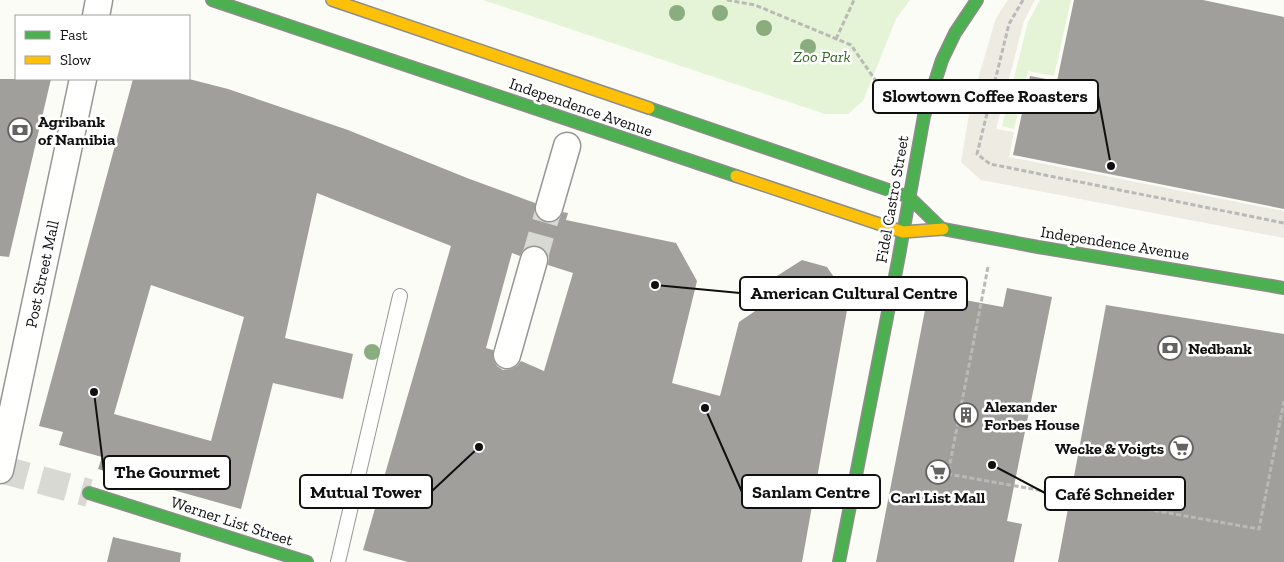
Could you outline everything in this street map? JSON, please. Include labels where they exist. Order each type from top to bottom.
[{"type":"main road","name":"Independence Avenue","points":[[212,0],[903,232],[942,229],[1284,288]]},
{"type":"main road","name":"Independence Avenue","points":[[332,0],[371,6],[909,197],[942,229]]},
{"type":"main road","name":"Fidel Castro Street","points":[[839,562],[921,133],[938,68],[957,28],[977,0]]},
{"type":"main road","name":"Werner List Street","points":[[89,493],[307,562]]},
{"type":"street","points":[[96,15],[100,0]]},
{"type":"street","name":"Post Street Mall","points":[[1,465],[83,80]]},
{"type":"street","points":[[549,208],[567,146]]},
{"type":"street","points":[[507,355],[534,260]]},
{"type":"lane","points":[[338,562],[400,296]]},
{"type":"path","points":[[727,0],[755,5],[851,45],[884,92]]},
{"type":"path","points":[[836,39],[854,0]]},
{"type":"path","points":[[1023,0],[1009,24],[978,154],[990,164],[1284,223]]},
{"type":"path","points":[[993,239],[948,474],[1259,528],[1284,401]]},
{"type":"green space","name":"Zoo Park","points":[[483,0],[910,0],[896,19],[863,101],[848,114],[825,114]]},
{"type":"green space","points":[[1040,0],[1071,0],[1054,76],[1028,71],[1014,129],[1002,126],[1028,22]]},
{"type":"shaded area","points":[[1008,0],[1035,0],[1024,21],[996,129],[1014,132],[1009,157],[1284,211],[1284,238],[981,180],[961,162],[971,102],[996,18]]},
{"type":"building","points":[[1074,0],[1203,0],[1284,17],[1284,209],[1013,155],[1030,76],[1057,81]]},
{"type":"building","name":"Agribank of Namibia","points":[[0,79],[51,80],[9,257],[0,256]]},
{"type":"building","points":[[190,79],[228,89],[348,130],[535,203],[535,212],[538,218],[544,222],[553,222],[560,218],[563,212],[568,213],[566,220],[676,243],[697,281],[672,383],[720,396],[739,322],[767,303],[758,288],[802,260],[827,267],[849,299],[802,562],[408,562],[363,550],[451,246],[317,193],[285,338],[353,354],[343,399],[273,383],[241,509],[98,469],[102,457],[59,445],[63,432],[39,426],[133,80]],"holes":[[[530,246],[539,246],[545,250],[549,257],[548,265],[573,273],[544,371],[521,361],[517,366],[503,370],[497,366],[493,359],[493,350],[486,348],[512,253],[520,256],[523,250]],[[151,285],[244,317],[211,441],[114,414]]]},
{"type":"building","name":"Alexander Forbes House","points":[[1007,288],[1052,297],[1007,521],[1022,524],[1014,562],[876,562],[925,310],[954,298],[1003,307]]},
{"type":"building","name":"Wecke & Voigts","points":[[1106,305],[1284,334],[1284,562],[1058,562]]},
{"type":"building","points":[[113,537],[181,553],[180,562],[107,562]]},
{"type":"tunnel","points":[[534,260],[549,208]]},
{"type":"tunnel","points":[[0,469],[89,493]]},
{"type":"traffic: fast","points":[[212,0],[736,176]]},
{"type":"traffic: fast","points":[[839,562],[898,261],[924,116],[942,60],[955,33],[977,0]]},
{"type":"traffic: fast","points":[[649,108],[909,197],[942,229]]},
{"type":"traffic: fast","points":[[943,229],[1038,247],[1284,288]]},
{"type":"traffic: fast","points":[[89,493],[307,562]]},
{"type":"traffic: slow","points":[[332,0],[649,108]]},
{"type":"traffic: slow","points":[[736,176],[903,232],[943,229]]},
{"type":"place","name":"Agribank of Namibia","points":[[20,130]]},
{"type":"place","name":"Slowtown Coffee Roasters","points":[[1111,166]]},
{"type":"place","name":"American Cultural Centre","points":[[655,285]]},
{"type":"place","name":"Nedbank","points":[[1170,348]]},
{"type":"place","name":"The Gourmet","points":[[94,392]]},
{"type":"place","name":"Sanlam Centre","points":[[705,408]]},
{"type":"place","name":"Alexander Forbes House","points":[[966,415]]},
{"type":"place","name":"Mutual Tower","points":[[479,447]]},
{"type":"place","name":"Wecke & Voigts","points":[[1181,448]]},
{"type":"place","name":"Café Schneider","points":[[992,465]]},
{"type":"place","name":"Carl List Mall","points":[[938,472]]}]
